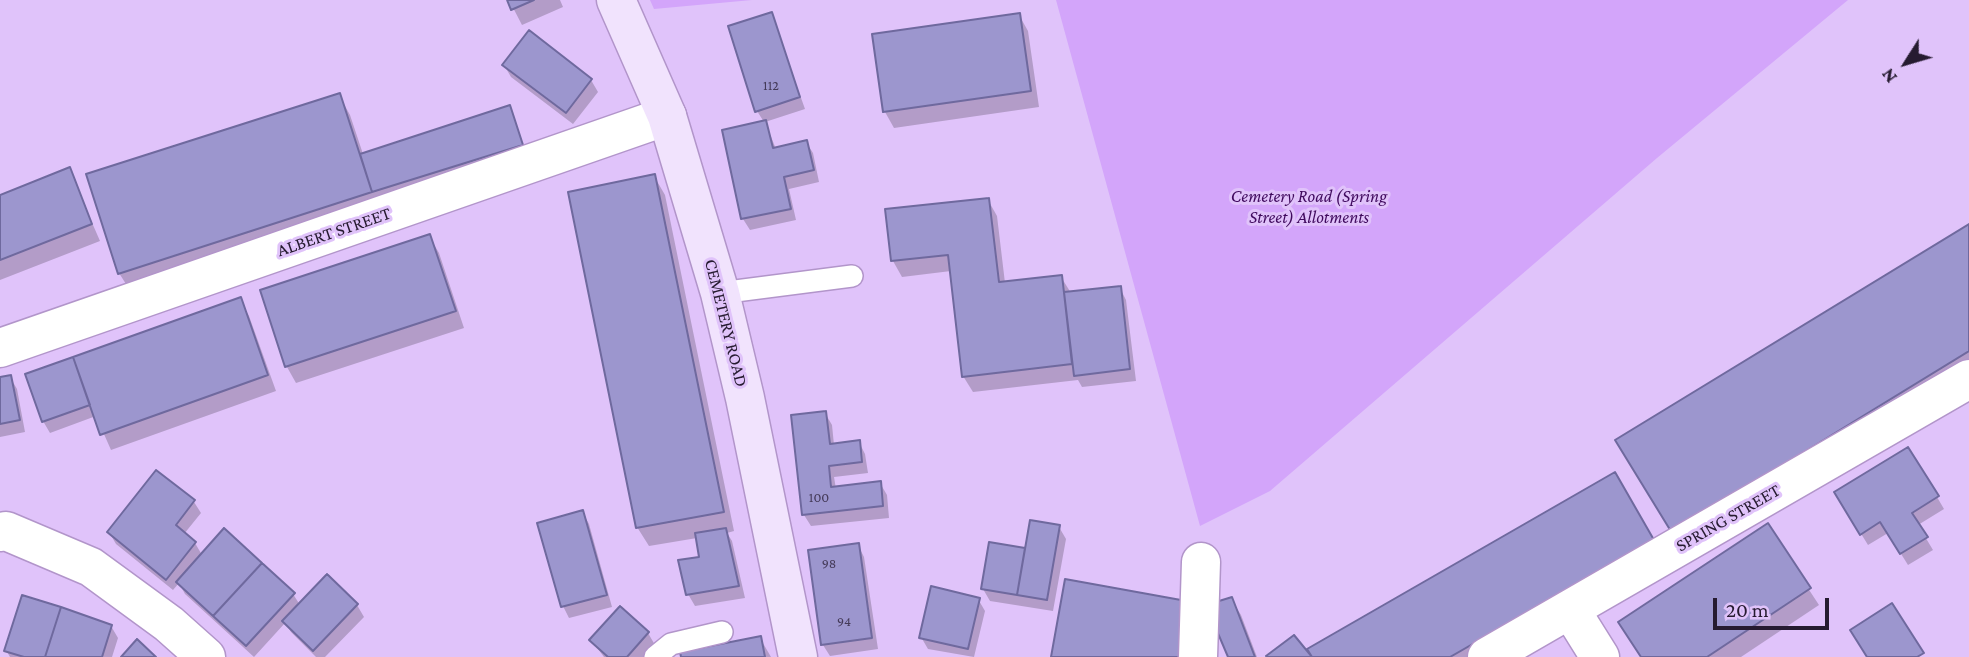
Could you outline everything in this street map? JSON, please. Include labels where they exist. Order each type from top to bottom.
[{"type":"street","name":"CEMETERY ROAD","points":[[616,0],[667,116],[720,293],[798,657]]},
{"type":"street","name":"ALBERT STREET","points":[[0,348],[667,116]]},
{"type":"street","name":"SPRING STREET","points":[[1487,657],[1969,379]]},
{"type":"street","points":[[0,533],[6,531],[91,567],[169,624],[206,657]]},
{"type":"street","points":[[1198,657],[1201,562]]},
{"type":"street","points":[[1570,609],[1600,657]]},
{"type":"lane","points":[[720,293],[852,276]]},
{"type":"lane","points":[[655,657],[671,644],[722,632]]},
{"type":"green space","points":[[650,0],[752,0],[654,9]]},
{"type":"green space","name":"Cemetery Road (Spring Street) Allotments","points":[[1056,0],[1848,0],[1657,158],[1270,491],[1200,526]]},
{"type":"building","points":[[507,0],[534,0],[511,10]]},
{"type":"building","points":[[772,12],[800,97],[755,112],[728,26]]},
{"type":"building","points":[[1020,13],[1031,91],[883,112],[872,34]]},
{"type":"building","points":[[529,30],[592,79],[566,113],[502,65]]},
{"type":"building","points":[[340,93],[372,192],[118,274],[86,174]]},
{"type":"building","points":[[510,105],[523,145],[372,192],[360,154]]},
{"type":"building","points":[[766,120],[773,148],[807,140],[814,170],[784,177],[791,209],[741,219],[722,130]]},
{"type":"building","points":[[70,167],[92,224],[0,260],[0,195]]},
{"type":"building","points":[[655,174],[724,512],[636,528],[568,192]]},
{"type":"building","points":[[989,198],[999,282],[1062,275],[1072,364],[962,377],[948,255],[891,261],[885,209]]},
{"type":"building","points":[[1969,224],[1969,351],[1672,533],[1615,440]]},
{"type":"building","points":[[430,234],[456,311],[285,367],[260,290]]},
{"type":"building","points":[[1121,286],[1130,369],[1074,376],[1064,292]]},
{"type":"building","points":[[241,297],[268,375],[100,435],[73,357]]},
{"type":"building","points":[[73,357],[90,405],[42,422],[25,374]]},
{"type":"building","points":[[11,375],[20,420],[0,424],[0,377]]},
{"type":"building","points":[[826,411],[830,444],[860,440],[862,462],[829,466],[831,487],[881,481],[883,506],[802,515],[791,415]]},
{"type":"building","points":[[1908,447],[1939,496],[1912,513],[1928,537],[1900,554],[1880,522],[1860,535],[1834,492]]},
{"type":"building","points":[[156,470],[195,500],[176,525],[196,542],[166,580],[107,532]]},
{"type":"building","points":[[1615,472],[1654,540],[1450,657],[1312,657],[1307,649]]},
{"type":"building","points":[[583,510],[607,595],[561,607],[537,523]]},
{"type":"building","points":[[1030,520],[1060,525],[1047,600],[1017,595]]},
{"type":"building","points":[[1768,523],[1811,588],[1707,657],[1641,657],[1618,622]]},
{"type":"building","points":[[224,528],[262,563],[213,616],[176,582]]},
{"type":"building","points":[[726,528],[739,586],[686,595],[678,560],[699,557],[695,533]]},
{"type":"building","points":[[989,542],[1025,548],[1017,595],[981,589]]},
{"type":"building","points":[[859,543],[872,638],[821,645],[808,550]]},
{"type":"building","points":[[262,563],[295,593],[246,646],[213,616]]},
{"type":"building","points":[[327,574],[358,604],[313,651],[282,621]]},
{"type":"building","points":[[1065,579],[1192,602],[1183,657],[1051,657]]},
{"type":"building","points":[[931,586],[980,598],[968,649],[919,638]]},
{"type":"building","points":[[22,595],[61,607],[45,657],[24,657],[4,651]]},
{"type":"building","points":[[1232,597],[1255,657],[1228,657],[1206,605]]},
{"type":"building","points":[[1892,603],[1924,653],[1917,657],[1867,657],[1850,630]]},
{"type":"building","points":[[620,606],[649,632],[627,657],[608,657],[589,640]]},
{"type":"building","points":[[61,607],[112,625],[102,657],[45,657]]},
{"type":"building","points":[[1294,635],[1312,657],[1266,656]]},
{"type":"building","points":[[761,636],[765,657],[681,657],[680,652]]},
{"type":"building","points":[[137,639],[156,657],[121,657]]}]
